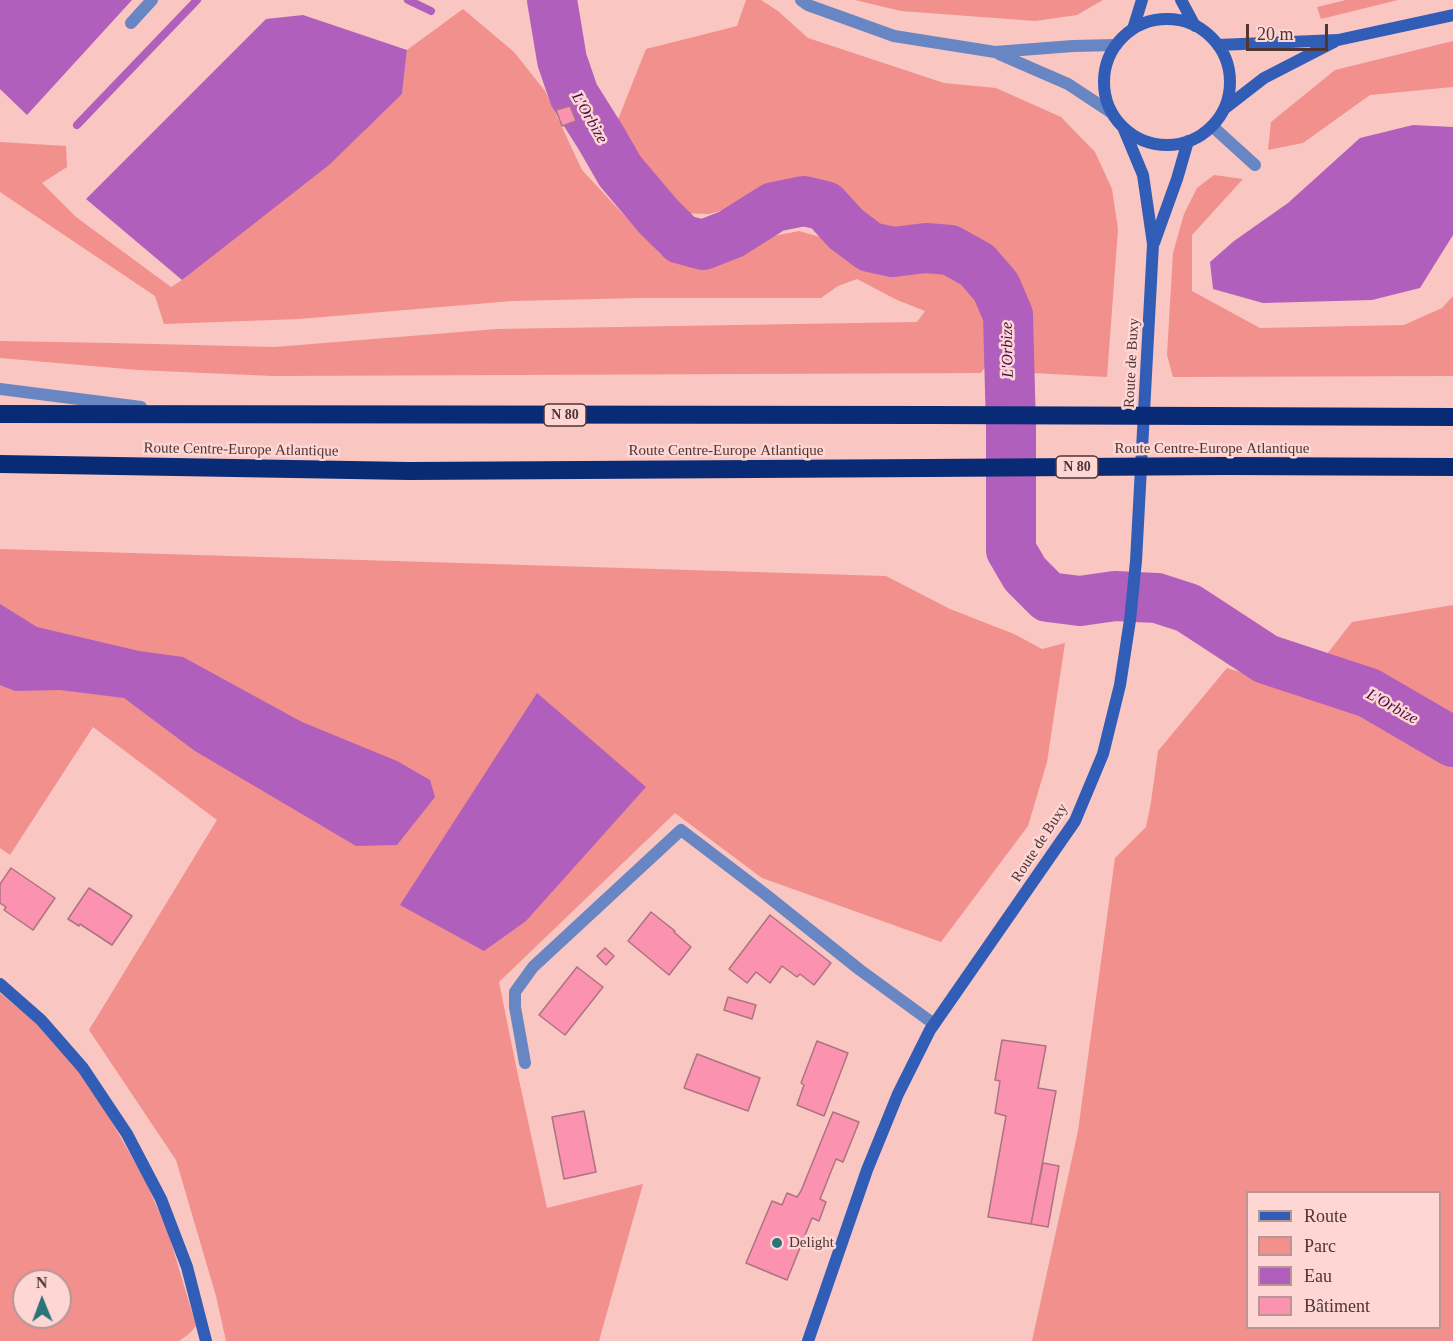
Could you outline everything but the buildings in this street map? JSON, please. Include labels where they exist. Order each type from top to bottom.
[{"type":"highway","name":"N 80","points":[[0,414],[1453,417]]},
{"type":"highway","name":"Route Centre-Europe Atlantique","points":[[0,464],[409,471],[1226,466],[1453,467]]},
{"type":"main road","points":[[1133,29],[1142,0]]},
{"type":"main road","points":[[1181,0],[1195,26]]},
{"type":"main road","points":[[1218,45],[1338,40],[1453,15]]},
{"type":"main road","points":[[1224,110],[1229,93],[1230,77],[1226,60],[1218,45],[1195,26],[1164,19],[1148,22],[1124,36],[1108,60],[1104,78],[1106,96],[1112,113],[1123,127],[1137,138],[1154,144],[1171,145],[1201,135],[1212,126],[1224,110],[1264,78],[1338,40]]},
{"type":"main road","points":[[1123,127],[1143,175],[1154,244]]},
{"type":"main road","points":[[1154,244],[1188,141]]},
{"type":"main road","name":"Route de Buxy","points":[[808,1341],[871,1159],[898,1094],[934,1024],[1075,821],[1103,754],[1120,685],[1136,561],[1154,244]]},
{"type":"main road","points":[[0,984],[41,1020],[83,1068],[127,1134],[161,1199],[187,1267],[206,1341]]},
{"type":"street","points":[[131,23],[152,0]]},
{"type":"street","points":[[801,0],[808,6],[894,36],[995,52],[1116,45]]},
{"type":"street","points":[[995,52],[1068,84],[1112,113]]},
{"type":"street","points":[[1212,126],[1255,165]]},
{"type":"street","points":[[0,389],[199,414]]},
{"type":"street","points":[[525,1063],[515,1007],[515,992],[533,967],[681,830],[860,970],[934,1024]]},
{"type":"green space","points":[[746,0],[761,0],[778,11],[808,38],[944,83],[996,88],[1061,117],[1095,152],[1112,189],[1118,229],[1107,377],[1033,373],[1015,277],[991,251],[972,241],[935,237],[898,238],[873,227],[835,192],[801,186],[769,191],[742,205],[709,214],[677,213],[650,183],[634,159],[617,122],[646,49],[737,26]]},
{"type":"green space","points":[[855,0],[1103,0],[1077,15],[1035,21],[901,11]]},
{"type":"green space","points":[[1346,0],[1398,0],[1321,19],[1317,7]]},
{"type":"green space","points":[[463,9],[514,52],[545,91],[582,170],[661,255],[693,263],[722,257],[753,240],[799,231],[827,239],[881,263],[958,268],[979,285],[993,312],[996,350],[981,373],[273,376],[138,370],[0,358],[0,341],[275,347],[497,329],[917,322],[925,311],[897,300],[857,279],[838,286],[821,298],[512,301],[299,319],[164,324],[155,296],[0,192],[0,142],[66,146],[67,167],[42,183],[76,217],[171,287],[402,94],[407,50]]},
{"type":"green space","points":[[1453,41],[1453,87],[1370,95],[1303,143],[1268,150],[1271,122],[1335,70]]},
{"type":"green space","points":[[1214,175],[1243,179],[1192,235],[1192,291],[1260,328],[1404,325],[1442,308],[1453,296],[1453,376],[1173,377],[1167,355],[1173,253],[1184,214],[1197,188]]},
{"type":"green space","points":[[0,549],[886,576],[950,609],[1014,634],[1042,649],[1065,643],[1047,762],[1028,826],[941,942],[762,878],[675,813],[499,982],[547,1208],[643,1184],[599,1341],[226,1341],[216,1296],[176,1160],[89,1030],[217,820],[93,727],[10,855],[0,848]]},
{"type":"green space","points":[[1453,605],[1453,727],[1422,711],[1376,680],[1327,654],[1352,622]]},
{"type":"green space","points":[[1227,668],[1340,702],[1439,751],[1453,761],[1453,1341],[1032,1341],[1078,1131],[1115,858],[1146,827],[1158,751]]},
{"type":"green space","points":[[0,993],[34,1021],[90,1084],[144,1178],[168,1232],[196,1326],[179,1341],[0,1341]]},
{"type":"water","points":[[0,0],[132,0],[27,115],[0,89]]},
{"type":"water","points":[[303,15],[407,50],[402,94],[329,165],[182,280],[86,199],[266,19]]},
{"type":"water","points":[[1413,125],[1453,127],[1453,235],[1420,288],[1372,300],[1263,303],[1213,289],[1210,262],[1234,241],[1288,203],[1360,138]]},
{"type":"water","points":[[0,604],[37,627],[139,651],[183,657],[302,722],[397,761],[430,780],[435,797],[397,845],[356,846],[195,751],[124,698],[60,690],[15,691],[0,685]]},
{"type":"water","points":[[537,693],[646,787],[526,921],[484,951],[400,905]]},
{"type":"waterway","points":[[77,125],[197,0]]},
{"type":"waterway","points":[[408,0],[431,11]]},
{"type":"waterway","name":"L'Orbize","points":[[552,0],[562,60],[574,95],[620,171],[681,239],[703,245],[731,234],[774,207],[804,201],[825,206],[846,229],[870,247],[893,252],[926,248],[950,250],[977,265],[996,287],[1008,315],[1011,550],[1025,574],[1048,597],[1080,601],[1115,596],[1157,598],[1188,608],[1266,659],[1369,693],[1453,742]]},
{"type":"place","name":"Delight","points":[[777,1243]]}]
